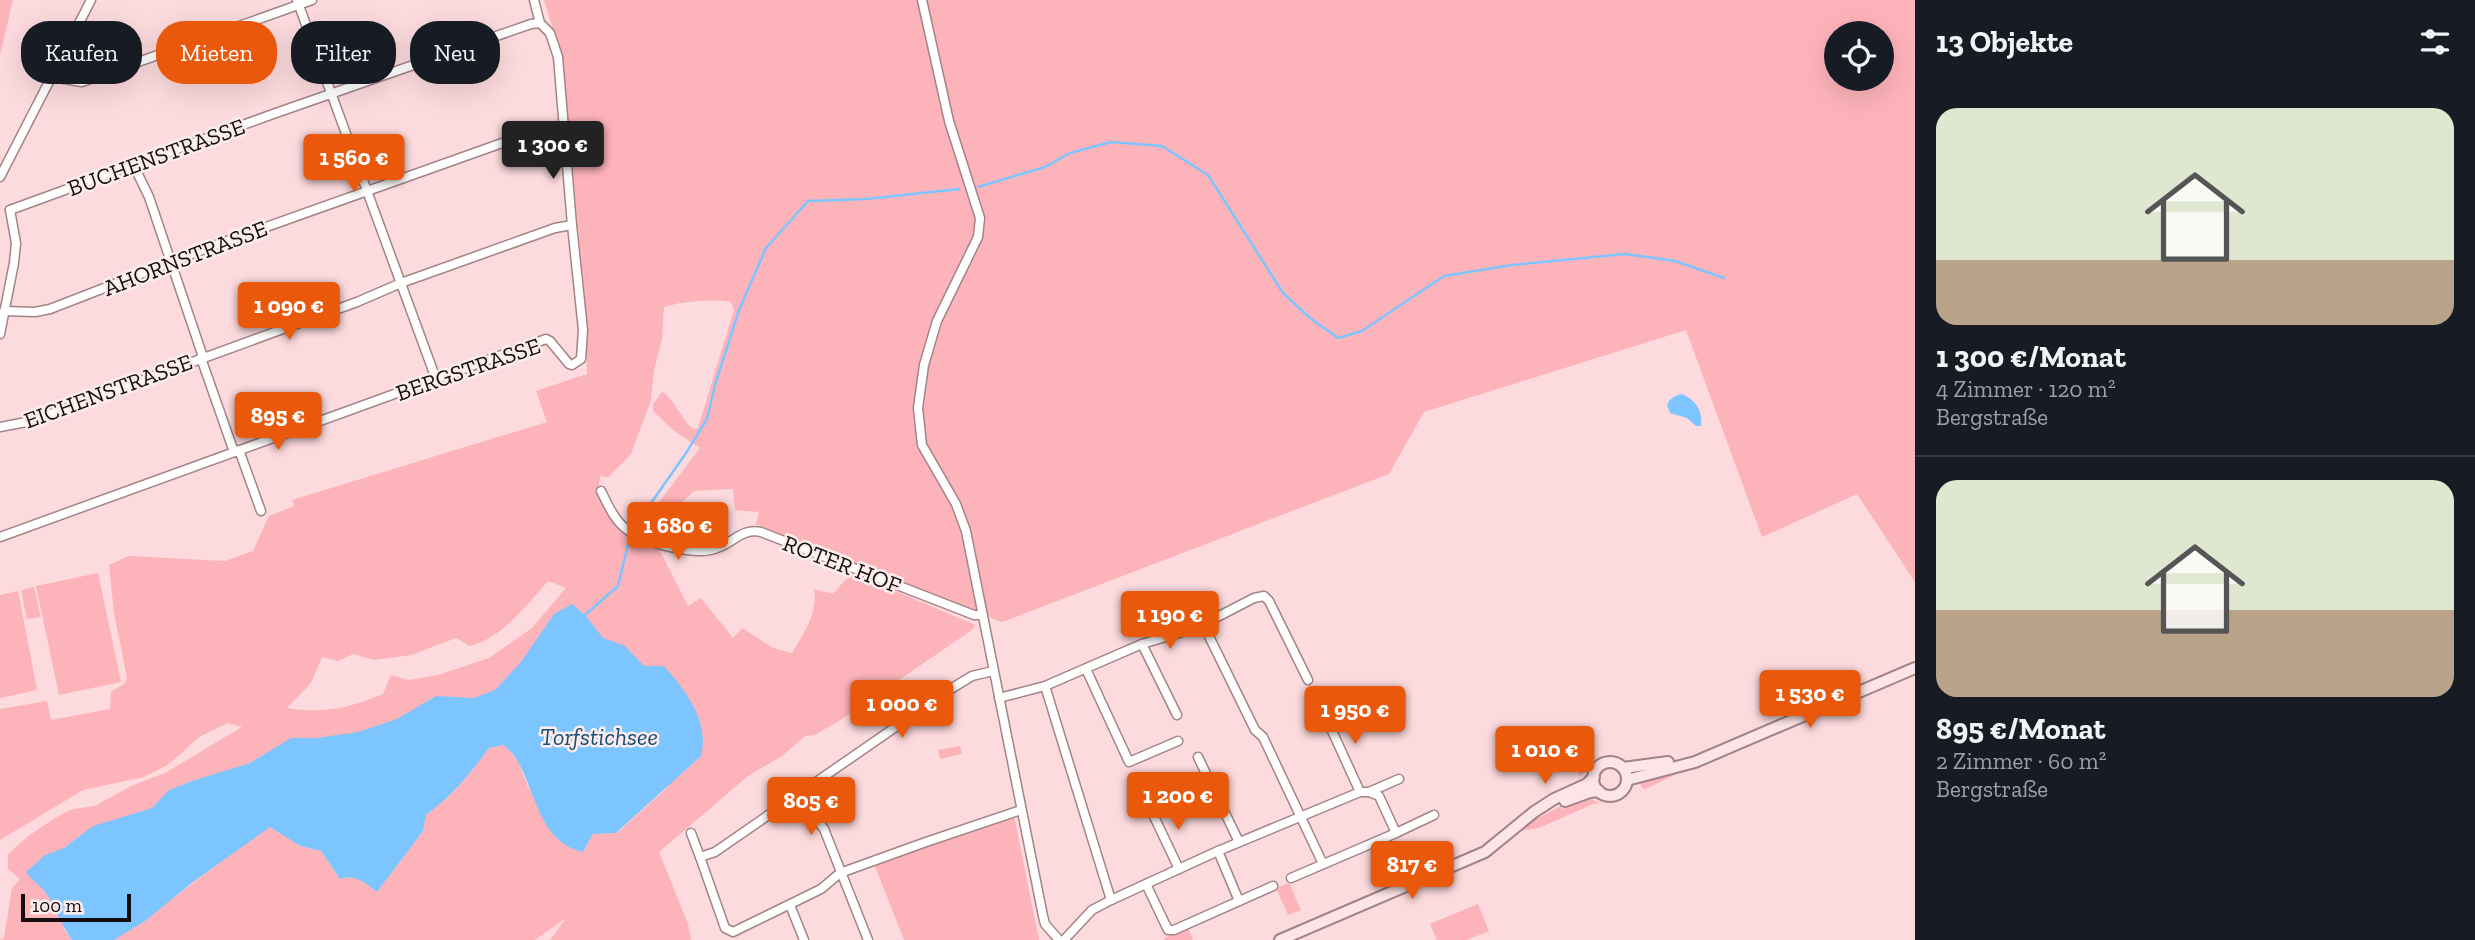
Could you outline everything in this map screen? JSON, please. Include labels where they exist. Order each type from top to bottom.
[{"type":"main road","points":[[1627,780],[1695,762],[1915,668]]},
{"type":"main road","points":[[1623,768],[1703,758]]},
{"type":"main road","points":[[1280,940],[1485,852],[1542,807],[1585,785],[1594,777],[1599,767],[1606,763],[1617,764],[1623,768],[1627,780],[1623,791],[1608,796],[1595,786],[1594,777]]},
{"type":"main road","points":[[1522,824],[1564,802],[1599,791]]},
{"type":"street","points":[[80,21],[91,0]]},
{"type":"street","points":[[142,60],[312,0]]},
{"type":"street","name":"BERGSTRASSE","points":[[0,537],[546,339],[569,364],[581,359],[583,330],[558,57],[550,33],[540,23],[534,0]]},
{"type":"street","points":[[922,0],[949,121],[980,218],[978,237],[937,321],[924,365],[918,408],[920,433],[922,445],[956,504],[966,531],[1043,916],[1050,930],[1062,940],[1092,910],[1111,900],[1239,842],[1399,779]]},
{"type":"street","points":[[298,3],[436,379]]},
{"type":"street","name":"BUCHENSTRASSE","points":[[10,210],[133,164],[510,31],[540,23]]},
{"type":"street","points":[[0,177],[48,84]]},
{"type":"street","name":"AHORNSTRASSE","points":[[4,311],[27,313],[50,309],[171,262],[523,137],[564,130]]},
{"type":"street","points":[[133,164],[149,197],[202,358],[261,511]]},
{"type":"street","points":[[0,207],[10,210],[16,243],[0,334]]},
{"type":"street","name":"EICHENSTRASSE","points":[[0,427],[31,421],[555,228],[572,225]]},
{"type":"street","name":"ROTER HOF","points":[[601,491],[611,511],[629,531],[666,546],[694,550],[716,549],[742,533],[751,530],[761,532],[974,615],[982,615]]},
{"type":"street","points":[[999,698],[1045,686],[1142,644],[1203,624],[1254,598],[1264,596],[1269,601],[1308,680]]},
{"type":"street","points":[[1203,624],[1255,730],[1263,737],[1323,864]]},
{"type":"street","points":[[1142,644],[1177,715]]},
{"type":"street","points":[[1086,669],[1129,762],[1178,741]]},
{"type":"street","points":[[700,857],[715,852],[972,676],[993,671]]},
{"type":"street","points":[[1045,686],[1111,900]]},
{"type":"street","points":[[1323,711],[1365,792],[1379,796],[1395,832]]},
{"type":"street","points":[[1198,757],[1239,842]]},
{"type":"street","points":[[804,790],[817,820],[824,829],[867,940]]},
{"type":"street","points":[[1150,808],[1180,869]]},
{"type":"street","points":[[691,833],[724,928],[729,932],[821,889],[840,873],[1021,810]]},
{"type":"street","points":[[1291,878],[1434,815]]},
{"type":"street","points":[[1218,851],[1240,901]]},
{"type":"street","points":[[1146,884],[1168,930],[1174,930],[1273,886]]},
{"type":"street","points":[[790,905],[804,940]]},
{"type":"shaded area","points":[[0,0],[13,0],[0,55]]},
{"type":"shaded area","points":[[544,0],[1915,0],[1915,582],[1857,494],[1762,537],[1686,330],[1424,412],[1389,474],[1002,622],[756,524],[759,512],[735,510],[733,489],[694,491],[653,529],[639,529],[700,448],[673,430],[653,411],[653,404],[662,392],[693,429],[698,428],[734,310],[731,302],[680,303],[664,307],[662,339],[654,370],[651,400],[631,454],[609,477],[600,476],[598,491],[620,527],[633,541],[660,551],[688,606],[701,598],[733,638],[742,628],[773,648],[792,653],[812,615],[814,589],[833,594],[845,580],[856,574],[975,625],[972,630],[839,721],[814,735],[805,736],[782,756],[748,776],[659,852],[688,924],[691,940],[550,940],[566,918],[535,940],[114,940],[270,827],[300,846],[321,851],[340,879],[355,879],[377,892],[423,831],[426,815],[460,784],[489,748],[504,745],[518,761],[528,787],[583,852],[593,834],[617,833],[667,788],[644,666],[554,614],[542,634],[545,649],[543,669],[63,928],[72,940],[0,940],[4,938],[12,888],[20,879],[8,869],[8,854],[27,837],[73,809],[95,806],[131,786],[165,773],[242,727],[228,723],[199,737],[169,764],[144,777],[83,790],[0,840],[0,709],[47,701],[51,720],[110,709],[111,692],[125,683],[127,678],[114,613],[109,565],[129,556],[225,561],[253,551],[269,516],[294,506],[292,500],[547,422],[536,391],[587,374],[588,331],[562,58]],"holes":[[[548,581],[566,588],[532,628],[489,658],[438,675],[409,680],[391,675],[383,694],[347,706],[325,710],[287,708],[311,683],[322,657],[338,661],[353,654],[374,660],[411,655],[456,638],[470,646],[482,642],[503,628]]]},
{"type":"shaded area","points":[[98,573],[121,682],[59,695],[36,586]]},
{"type":"shaded area","points":[[34,587],[41,617],[27,619],[21,590]]},
{"type":"shaded area","points":[[18,591],[37,690],[0,698],[0,595]]},
{"type":"shaded area","points":[[1581,725],[1588,745],[1570,757],[1560,734]]},
{"type":"shaded area","points":[[960,746],[962,754],[940,759],[938,750]]},
{"type":"shaded area","points":[[1590,752],[1586,771],[1580,776],[1574,765]]},
{"type":"shaded area","points":[[1681,768],[1675,775],[1642,788],[1639,778]]},
{"type":"shaded area","points":[[1588,798],[1601,803],[1539,828],[1520,831],[1561,806],[1562,809]]},
{"type":"shaded area","points":[[1014,815],[1039,940],[904,940],[874,864]]},
{"type":"shaded area","points":[[1289,883],[1301,910],[1288,915],[1276,888]]},
{"type":"shaded area","points":[[1478,904],[1489,931],[1467,940],[1437,940],[1430,924]]},
{"type":"shaded area","points":[[1188,928],[1193,940],[1164,938]]},
{"type":"water","points":[[1682,394],[1698,407],[1701,426],[1670,413],[1668,403]]},
{"type":"water","name":"Torfstichsee","points":[[572,604],[585,615],[603,638],[625,646],[644,666],[664,666],[694,707],[699,718],[703,743],[701,756],[616,833],[593,834],[583,852],[569,847],[549,828],[518,762],[504,745],[489,748],[460,784],[426,815],[423,831],[377,892],[355,879],[340,879],[321,851],[300,846],[270,827],[193,882],[145,921],[114,940],[72,940],[46,893],[26,872],[45,855],[64,848],[93,826],[152,808],[169,790],[250,763],[291,738],[316,738],[358,732],[397,719],[436,696],[474,698],[495,690],[521,662],[554,614]]},
{"type":"waterway","points":[[978,187],[1045,167],[1070,153],[1111,142],[1162,146],[1208,175],[1283,293],[1310,318],[1338,338],[1362,331],[1444,276],[1512,265],[1625,254],[1675,261],[1724,278]]},
{"type":"waterway","points":[[635,526],[707,419],[739,310],[766,248],[808,201],[866,199],[959,189]]},
{"type":"waterway","points":[[585,615],[618,586],[629,540]]}]
